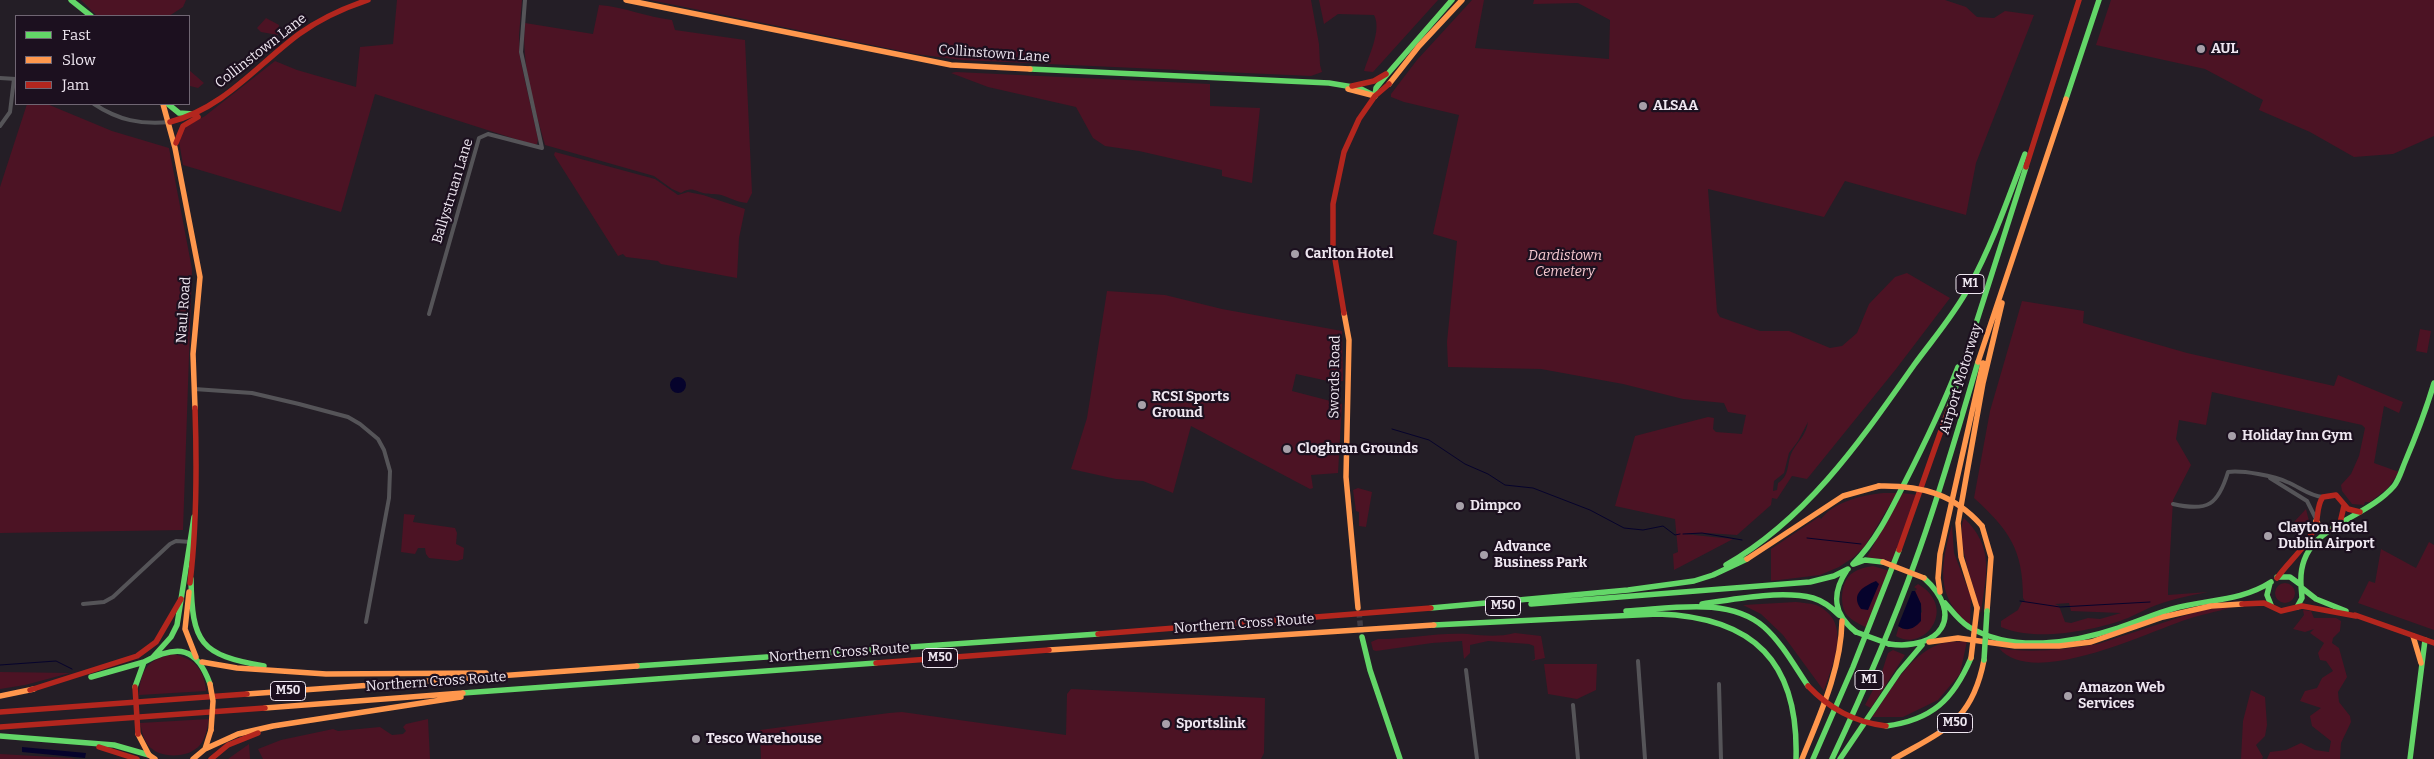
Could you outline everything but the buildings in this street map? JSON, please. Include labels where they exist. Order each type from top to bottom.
[{"type":"main road","points":[[71,0],[90,15]]},
{"type":"main road","name":"Collinstown Lane","points":[[170,122],[202,112],[299,34],[327,16],[368,0]]},
{"type":"main road","name":"Collinstown Lane","points":[[626,0],[951,65],[1335,84],[1350,86],[1375,96]]},
{"type":"main road","name":"Swords Road","points":[[1375,96],[1376,88],[1452,0]]},
{"type":"main road","name":"Swords Road","points":[[1358,608],[1346,484],[1349,340],[1333,247],[1332,218],[1336,184],[1344,152],[1359,119],[1375,96],[1386,88],[1418,46],[1462,0]]},
{"type":"main road","name":"Airport Motorway","points":[[1813,759],[1845,690],[1890,578],[1952,402],[2079,0]]},
{"type":"main road","name":"Airport Motorway","points":[[1832,759],[1867,684],[1915,564],[1997,304],[2098,0]]},
{"type":"main road","name":"M1","points":[[1677,583],[1735,560],[1771,536],[1851,451],[1888,402],[1967,289],[1984,258],[2006,206],[2063,48]]},
{"type":"main road","points":[[1350,86],[1374,81],[1390,71]]},
{"type":"main road","name":"Collinstown Lane","points":[[1335,84],[1375,96]]},
{"type":"main road","name":"Naul Road","points":[[163,105],[170,122],[200,276],[193,354],[197,503],[195,543],[185,623],[188,639],[196,657]]},
{"type":"main road","points":[[169,105],[181,114],[202,112]]},
{"type":"main road","points":[[175,148],[176,136],[183,126],[202,112]]},
{"type":"main road","points":[[1660,609],[1707,608],[1738,611],[1763,626],[1773,636],[1808,686],[1821,700],[1841,714],[1863,723],[1886,726],[1917,720],[1932,711],[1954,692],[1972,658],[1977,608],[1972,587],[1961,557],[1958,522],[1983,384],[2011,266]]},
{"type":"main road","points":[[1997,304],[1940,554],[1938,571],[1940,592],[1945,603],[1968,626],[1983,634],[2030,642],[2062,641],[2112,631],[2174,608],[2246,596],[2260,590],[2274,580],[2295,558],[2315,526],[2323,497],[2336,495],[2342,500],[2344,506],[2340,524]]},
{"type":"main road","points":[[1802,759],[1839,657],[1843,636],[1842,621],[1836,606],[1836,590],[1850,566],[1874,540],[1936,421],[1980,312]]},
{"type":"main road","points":[[2297,607],[2302,598],[2300,569],[2305,555],[2316,539],[2379,500],[2395,485],[2424,417],[2434,383]]},
{"type":"main road","name":"M50","points":[[1366,614],[1569,596],[1704,578],[1737,565],[1843,496],[1880,486],[1917,486],[1938,492],[1967,508],[1982,526],[1991,546],[1992,557],[1984,660],[1976,693],[1966,712],[1942,733],[1894,759]]},
{"type":"main road","name":"Naul Road","points":[[153,657],[171,637],[177,625],[188,542],[197,503]]},
{"type":"main road","points":[[2344,506],[2360,512]]},
{"type":"main road","points":[[2316,519],[2320,528],[2330,531]]},
{"type":"main road","points":[[1850,566],[1865,560],[1883,562],[1924,578],[1940,592]]},
{"type":"main road","name":"M50","points":[[1366,614],[1581,601],[1810,582],[1850,566]]},
{"type":"main road","points":[[2271,604],[2267,591],[2274,580],[2290,576],[2316,599],[2356,616],[2434,644]]},
{"type":"main road","points":[[191,579],[193,623],[200,641],[213,654],[235,661],[308,673]]},
{"type":"main road","name":"M50","points":[[1493,621],[1799,597],[1819,600],[1830,606],[1839,615]]},
{"type":"main road","points":[[30,690],[136,656],[156,642],[181,599]]},
{"type":"main road","points":[[1842,621],[1856,632],[1906,648],[1958,638],[2015,646],[2080,644],[2186,610],[2248,602],[2271,604],[2284,611],[2297,607],[2356,616]]},
{"type":"main road","points":[[1840,759],[1900,672],[1940,629],[1945,603]]},
{"type":"main road","name":"Northern Cross Route","points":[[0,712],[1366,614]]},
{"type":"main road","name":"Northern Cross Route","points":[[0,726],[1493,621],[1670,614],[1709,618],[1730,626],[1754,641],[1766,653],[1784,677],[1794,703],[1798,724],[1796,759]]},
{"type":"main road","points":[[2413,636],[2422,670]]},
{"type":"main road","points":[[1362,637],[1370,670],[1400,759]]},
{"type":"main road","points":[[2410,759],[2425,640]]},
{"type":"main road","points":[[0,696],[144,662],[170,652],[196,657],[202,662],[225,667],[308,673],[399,675],[567,671]]},
{"type":"main road","points":[[144,662],[135,687],[138,734],[152,757]]},
{"type":"main road","points":[[193,759],[198,757],[205,749],[211,730],[213,701],[210,684],[202,662]]},
{"type":"main road","points":[[205,749],[238,734],[303,721],[513,689]]},
{"type":"main road","points":[[211,759],[232,743],[261,732],[303,721]]},
{"type":"main road","points":[[0,736],[52,738],[114,745],[152,757]]},
{"type":"main road","points":[[52,738],[105,748],[137,759]]},
{"type":"street","name":"Ballystruan Lane","points":[[430,314],[479,138],[488,134],[542,148],[521,52],[525,0]]},
{"type":"street","points":[[0,78],[15,79],[10,110],[0,126]]},
{"type":"street","points":[[96,105],[118,118],[136,122],[170,122]]},
{"type":"street","points":[[194,389],[252,393],[348,417],[378,439],[384,450],[390,471],[389,498],[366,622]]},
{"type":"street","points":[[2174,504],[2190,508],[2206,507],[2222,491],[2228,472],[2239,471],[2286,481],[2308,494],[2323,497]]},
{"type":"street","points":[[2270,478],[2307,501],[2316,519]]},
{"type":"street","points":[[84,604],[108,599],[170,544],[176,541],[195,543]]},
{"type":"street","points":[[1638,662],[1645,759]]},
{"type":"street","points":[[1466,670],[1477,759]]},
{"type":"street","points":[[1719,684],[1721,759]]},
{"type":"street","points":[[1573,705],[1578,759]]},
{"type":"green space","points":[[81,0],[186,0],[183,7],[171,15],[96,15]]},
{"type":"green space","points":[[397,0],[522,0],[519,35],[520,58],[538,139],[537,144],[534,145],[375,94],[341,212],[183,165],[179,141],[183,128],[205,116],[275,61],[297,70],[356,87],[360,47],[393,44]]},
{"type":"green space","points":[[650,0],[1311,0],[1322,72],[1311,76],[961,60],[916,54]]},
{"type":"green space","points":[[1319,0],[1438,0],[1373,72],[1364,71],[1376,35],[1377,28],[1374,15],[1338,14],[1324,24]]},
{"type":"green space","name":"Dardistown Cemetery","points":[[1472,0],[1484,0],[1475,48],[1609,59],[1610,20],[1578,3],[1533,4],[1534,0],[1945,0],[1966,7],[1977,17],[1994,18],[2005,11],[2034,15],[1976,163],[1966,215],[1845,181],[1824,217],[1708,189],[1717,312],[1720,317],[1760,331],[1789,331],[1830,348],[1842,346],[1857,333],[1869,304],[1895,277],[1907,273],[1950,298],[1896,369],[1807,479],[1792,476],[1777,499],[1772,498],[1771,505],[1737,535],[1684,534],[1733,539],[1674,570],[1673,554],[1678,552],[1675,519],[1615,506],[1635,436],[1708,417],[1714,418],[1713,429],[1716,432],[1742,434],[1746,415],[1728,412],[1724,403],[1683,399],[1623,384],[1541,369],[1448,367],[1447,342],[1457,241],[1433,234],[1459,115],[1404,102],[1391,97],[1391,94],[1417,60]],"holes":[[[1808,422],[1793,450],[1785,476],[1778,483],[1777,490],[1773,491],[1774,481],[1784,473],[1789,453]]]},
{"type":"green space","points":[[2111,0],[2434,0],[2434,136],[2393,154],[2354,157],[2310,132],[2259,110],[2263,100],[2205,69],[2096,45]]},
{"type":"green space","points":[[599,5],[672,20],[675,30],[745,40],[752,193],[747,203],[721,195],[706,194],[692,190],[681,193],[654,176],[545,145],[527,70],[524,39],[525,23],[593,34]]},
{"type":"green space","points":[[266,18],[279,25],[278,35],[261,32],[257,28]]},
{"type":"green space","points":[[190,71],[204,83],[198,88],[190,86]]},
{"type":"green space","points":[[951,73],[1210,84],[1210,106],[1260,108],[1252,183],[1222,176],[1222,170],[1139,151],[1105,146],[1093,138],[1076,107],[988,87]]},
{"type":"green space","points":[[27,105],[49,105],[112,131],[169,148],[192,269],[183,530],[0,533],[0,187]]},
{"type":"green space","points":[[555,152],[655,179],[678,195],[688,192],[703,195],[745,209],[739,238],[737,278],[661,264],[658,261],[626,257],[623,254],[618,256],[554,155]]},
{"type":"green space","name":"RCSI Sports Ground","points":[[1107,291],[1165,295],[1222,309],[1342,331],[1343,381],[1328,381],[1296,374],[1292,391],[1342,404],[1338,473],[1311,475],[1313,488],[1310,489],[1191,426],[1173,493],[1143,481],[1116,479],[1071,469],[1087,418]]},
{"type":"green space","points":[[2022,301],[2084,311],[2083,323],[2187,353],[2334,386],[2338,375],[2403,402],[2399,413],[2384,406],[2374,463],[2399,472],[2388,488],[2370,502],[2365,502],[2364,505],[2352,504],[2342,491],[2341,485],[2351,474],[2359,456],[2365,428],[2362,425],[2212,392],[2206,425],[2179,420],[2176,439],[2191,465],[2173,500],[2168,595],[2208,592],[2178,598],[2114,623],[2082,631],[2030,634],[2001,627],[2001,621],[2018,610],[2022,602],[2025,601],[2023,598],[2020,566],[2017,553],[2005,531],[1974,498],[1990,411]],"holes":[[[2069,603],[2071,611],[2121,613],[2100,619],[2088,618],[2071,623],[2065,622],[2059,606],[2055,604]]]},
{"type":"green space","points":[[2420,329],[2431,331],[2427,353],[2416,351]]},
{"type":"green space","points":[[1358,488],[1372,492],[1366,527],[1359,526],[1359,512],[1356,511],[1353,490]]},
{"type":"green space","points":[[1883,493],[1897,493],[1865,546],[1854,557],[1839,567],[1820,575],[1771,581],[1771,549],[1819,517],[1821,519],[1833,508],[1849,500]]},
{"type":"green space","points":[[1902,493],[1918,495],[1893,562],[1867,557]]},
{"type":"green space","points":[[2306,509],[2309,521],[2305,531],[2294,522]]},
{"type":"green space","points":[[404,514],[415,515],[413,522],[455,528],[457,533],[456,544],[464,548],[463,559],[457,561],[429,558],[425,548],[418,548],[415,554],[401,552]]},
{"type":"green space","points":[[1964,518],[1974,529],[1980,540],[1986,562],[1981,613],[1964,551],[1962,527]]},
{"type":"green space","points":[[1952,525],[1954,553],[1971,597],[1970,625],[1950,603],[1943,579],[1945,553]]},
{"type":"green space","points":[[2429,542],[2434,545],[2434,630],[2358,603],[2369,581],[2375,583],[2381,549],[2416,568]]},
{"type":"green space","points":[[1873,566],[1890,571],[1867,628],[1854,621],[1844,611],[1842,594],[1845,582],[1851,574]]},
{"type":"green space","points":[[2285,583],[2292,586],[2295,593],[2292,600],[2285,603],[2278,600],[2275,593],[2278,586]]},
{"type":"green space","points":[[1918,584],[1930,594],[1936,605],[1936,615],[1933,625],[1926,633],[1917,638],[1907,640],[1896,636],[1899,626],[1903,629],[1922,612],[1921,604],[1915,591],[1917,589],[1914,587]]},
{"type":"green space","points":[[1796,602],[1816,605],[1827,612],[1834,621],[1837,632],[1837,644],[1832,668],[1824,691],[1783,635],[1761,614],[1743,605]]},
{"type":"green space","points":[[2233,607],[2188,619],[2088,655],[2060,661],[2035,663],[2014,659],[1999,648],[2036,651],[2098,644],[2208,608]]},
{"type":"green space","points":[[2303,610],[2311,611],[2314,618],[2336,618],[2341,621],[2340,631],[2333,638],[2332,643],[2339,648],[2347,677],[2338,692],[2339,702],[2350,716],[2351,722],[2341,743],[2340,759],[2267,759],[2270,752],[2286,750],[2301,743],[2315,750],[2329,752],[2331,741],[2312,726],[2310,716],[2321,708],[2300,701],[2305,691],[2317,688],[2322,678],[2333,671],[2326,661],[2320,660],[2318,653],[2324,643],[2310,633],[2314,629],[2305,632],[2293,629],[2304,615]]},
{"type":"green space","points":[[1515,633],[1541,636],[1545,658],[1531,661],[1535,659],[1534,646],[1529,644],[1488,641],[1470,645],[1470,653],[1464,659],[1462,641],[1376,651],[1373,650],[1371,642],[1378,639],[1446,634],[1492,636]]},
{"type":"green space","points":[[1967,641],[1960,674],[1938,700],[1903,717],[1872,717],[1901,675],[1918,657],[1940,644]]},
{"type":"green space","points":[[1893,650],[1905,655],[1871,708],[1865,705],[1881,675],[1888,653]]},
{"type":"green space","points":[[173,654],[193,662],[197,666],[203,677],[206,691],[139,695],[142,678],[147,667],[157,659]]},
{"type":"green space","points":[[1544,664],[1597,664],[1596,690],[1577,699],[1548,694]]},
{"type":"green space","points":[[0,672],[70,673],[25,685],[0,689]]},
{"type":"green space","name":"Sportslink","points":[[1071,689],[1265,698],[1264,753],[1261,759],[761,759],[760,730],[889,713],[902,712],[1066,735],[1067,694]]},
{"type":"green space","points":[[2251,690],[2265,697],[2267,725],[2265,736],[2256,745],[2263,757],[2262,759],[2241,759],[2243,721]]},
{"type":"green space","points":[[209,719],[205,736],[200,745],[188,753],[174,756],[153,750],[144,737],[140,723]]},
{"type":"green space","points":[[428,719],[430,759],[263,759],[258,749],[281,740],[333,729],[338,731],[380,727],[392,735],[403,734],[406,731],[403,727],[406,724]]},
{"type":"green space","points":[[249,744],[250,759],[228,759]]},
{"type":"green space","points":[[0,754],[70,758],[76,759],[0,759]]},
{"type":"shaded area","points":[[678,377],[684,379],[686,385],[684,391],[678,393],[672,391],[670,385],[672,379]]},
{"type":"shaded area","points":[[1876,581],[1879,584],[1868,610],[1861,609],[1857,599],[1860,591]]},
{"type":"shaded area","points":[[1912,591],[1915,591],[1921,604],[1921,621],[1913,628],[1904,629],[1898,626]]},
{"type":"shaded area","points":[[22,747],[86,753],[85,758],[22,752]]},
{"type":"waterway","points":[[1392,429],[1429,440],[1465,464],[1488,474],[1505,485],[1533,488],[1590,510],[1624,528],[1643,530],[1663,526],[1675,535],[1680,534]]},
{"type":"waterway","points":[[1683,534],[1702,533],[1742,540]]},
{"type":"waterway","points":[[1807,538],[1861,544]]},
{"type":"waterway","points":[[2020,601],[2060,607],[2150,602]]},
{"type":"waterway","points":[[0,665],[56,661],[72,669]]},
{"type":"tunnel","points":[[1359,612],[1361,633]]},
{"type":"traffic: fast","points":[[71,0],[90,15]]},
{"type":"traffic: fast","points":[[1375,96],[1376,88],[1384,78],[1452,0]]},
{"type":"traffic: fast","points":[[2066,99],[2099,0]]},
{"type":"traffic: fast","points":[[1030,69],[1329,83],[1359,88],[1375,96]]},
{"type":"traffic: fast","points":[[169,105],[179,113],[193,114]]},
{"type":"traffic: fast","points":[[1726,565],[1755,546],[1783,524],[1831,476],[1950,317],[1969,287],[1985,255],[2025,154]]},
{"type":"traffic: fast","points":[[1949,408],[2026,167]]},
{"type":"traffic: fast","points":[[1832,759],[1876,662],[1915,562],[1940,488],[1978,362]]},
{"type":"traffic: fast","points":[[1853,564],[1875,537],[1892,507],[1918,457],[1958,367]]},
{"type":"traffic: fast","points":[[2301,585],[2303,565],[2309,550],[2320,538],[2334,527],[2381,498],[2396,484],[2417,433],[2434,383]]},
{"type":"traffic: fast","points":[[153,657],[171,637],[177,625],[194,517]]},
{"type":"traffic: fast","points":[[1813,759],[1853,667],[1899,550]]},
{"type":"traffic: fast","points":[[1431,608],[1628,590],[1694,581],[1713,575],[1747,559]]},
{"type":"traffic: fast","points":[[1854,564],[1865,560],[1883,562]]},
{"type":"traffic: fast","points":[[1531,604],[1810,582],[1834,576],[1848,569]]},
{"type":"traffic: fast","points":[[1847,570],[1838,587],[1837,603],[1843,618],[1856,632]]},
{"type":"traffic: fast","points":[[2277,577],[2290,577],[2301,585],[2302,598],[2297,607]]},
{"type":"traffic: fast","points":[[1889,644],[1907,645],[1922,642],[1934,636],[1941,628],[1945,617],[1943,605],[1937,592],[1924,578]]},
{"type":"traffic: fast","points":[[191,579],[194,618],[198,632],[204,642],[213,651],[226,657],[264,666]]},
{"type":"traffic: fast","points":[[1945,603],[1966,625],[1986,635],[2024,643],[2043,643],[2082,638],[2125,626],[2172,609],[2235,597],[2271,582]]},
{"type":"traffic: fast","points":[[2270,583],[2267,595],[2271,605]]},
{"type":"traffic: fast","points":[[2302,588],[2316,599],[2346,611]]},
{"type":"traffic: fast","points":[[1702,604],[1758,596],[1801,596],[1820,601],[1839,615]]},
{"type":"traffic: fast","points":[[1626,611],[1698,607],[1733,611],[1750,617],[1777,640],[1808,686]]},
{"type":"traffic: fast","points":[[1984,660],[1987,611]]},
{"type":"traffic: fast","points":[[1434,625],[1658,614],[1692,617],[1720,624],[1745,636],[1764,651],[1779,671],[1789,696],[1795,725],[1796,759]]},
{"type":"traffic: fast","points":[[1856,632],[1889,644]]},
{"type":"traffic: fast","points":[[637,666],[1098,634]]},
{"type":"traffic: fast","points":[[1362,637],[1370,670],[1400,759]]},
{"type":"traffic: fast","points":[[2410,759],[2425,640]]},
{"type":"traffic: fast","points":[[1840,759],[1899,672],[1922,645]]},
{"type":"traffic: fast","points":[[135,687],[144,662],[156,656],[176,651],[185,652],[199,662],[210,684]]},
{"type":"traffic: fast","points":[[1886,726],[1916,719],[1939,706],[1957,686],[1971,658]]},
{"type":"traffic: fast","points":[[91,677],[144,662]]},
{"type":"traffic: fast","points":[[463,693],[876,663]]},
{"type":"traffic: fast","points":[[0,736],[114,745],[149,755]]},
{"type":"traffic: slow","points":[[626,0],[951,65],[1030,69]]},
{"type":"traffic: slow","points":[[1389,84],[1419,46],[1462,0]]},
{"type":"traffic: slow","points":[[1348,89],[1375,96]]},
{"type":"traffic: slow","points":[[1978,362],[2066,99]]},
{"type":"traffic: slow","points":[[163,105],[175,148],[200,277],[193,354],[195,408]]},
{"type":"traffic: slow","points":[[1977,608],[1961,557],[1958,523],[1983,383],[2002,303]]},
{"type":"traffic: slow","points":[[1344,313],[1349,340],[1346,477],[1358,608]]},
{"type":"traffic: slow","points":[[1940,592],[1938,578],[1940,554],[1983,363]]},
{"type":"traffic: slow","points":[[1747,559],[1843,496],[1879,486]]},
{"type":"traffic: slow","points":[[1879,486],[1909,487],[1936,494],[1960,506],[1982,526]]},
{"type":"traffic: slow","points":[[2316,521],[2323,530],[2330,531]]},
{"type":"traffic: slow","points":[[1982,526],[1991,557],[1987,611]]},
{"type":"traffic: slow","points":[[1883,562],[1924,578]]},
{"type":"traffic: slow","points":[[189,592],[185,629],[196,657]]},
{"type":"traffic: slow","points":[[1929,642],[1958,638],[2015,646],[2059,646],[2091,642],[2163,617],[2211,606],[2242,604]]},
{"type":"traffic: slow","points":[[1971,658],[1977,608]]},
{"type":"traffic: slow","points":[[1802,759],[1834,674],[1841,639],[1842,621]]},
{"type":"traffic: slow","points":[[1049,650],[1434,625]]},
{"type":"traffic: slow","points":[[2413,636],[2421,663]]},
{"type":"traffic: slow","points":[[1894,759],[1953,722],[1972,698],[1979,681],[1984,660]]},
{"type":"traffic: slow","points":[[202,662],[237,668],[326,674],[486,673]]},
{"type":"traffic: slow","points":[[247,694],[637,666]]},
{"type":"traffic: slow","points":[[210,684],[213,701],[211,730]]},
{"type":"traffic: slow","points":[[0,696],[34,689]]},
{"type":"traffic: slow","points":[[265,708],[463,693]]},
{"type":"traffic: slow","points":[[205,749],[238,734],[273,726],[461,697]]},
{"type":"traffic: slow","points":[[193,759],[205,749],[211,730]]},
{"type":"traffic: slow","points":[[138,734],[149,755],[155,759]]},
{"type":"traffic: jam","points":[[170,122],[189,116],[207,107],[239,85],[283,46],[315,23],[368,0]]},
{"type":"traffic: jam","points":[[2026,167],[2079,0]]},
{"type":"traffic: jam","points":[[1352,86],[1374,81],[1386,74]]},
{"type":"traffic: jam","points":[[1344,313],[1333,247],[1333,204],[1344,152],[1359,119],[1375,96],[1389,84]]},
{"type":"traffic: jam","points":[[176,143],[183,126],[198,117]]},
{"type":"traffic: jam","points":[[190,583],[196,496],[195,408]]},
{"type":"traffic: jam","points":[[1899,550],[1949,408]]},
{"type":"traffic: jam","points":[[2277,578],[2312,534],[2319,504],[2323,497],[2336,495],[2348,509],[2360,512]]},
{"type":"traffic: jam","points":[[2340,523],[2344,506]]},
{"type":"traffic: jam","points":[[30,690],[137,656],[156,642],[181,599]]},
{"type":"traffic: jam","points":[[2242,604],[2264,603],[2281,611],[2302,606],[2356,616]]},
{"type":"traffic: jam","points":[[1098,634],[1431,608]]},
{"type":"traffic: jam","points":[[2355,615],[2434,643]]},
{"type":"traffic: jam","points":[[876,663],[1049,650]]},
{"type":"traffic: jam","points":[[1808,686],[1834,708],[1843,713],[1853,718],[1886,726]]},
{"type":"traffic: jam","points":[[135,687],[138,734]]},
{"type":"traffic: jam","points":[[0,712],[247,694]]},
{"type":"traffic: jam","points":[[0,727],[265,708]]},
{"type":"traffic: jam","points":[[211,759],[228,745],[258,733]]},
{"type":"traffic: jam","points":[[99,747],[137,759]]},
{"type":"place","name":"AUL","points":[[2201,49]]},
{"type":"place","name":"ALSAA","points":[[1643,106]]},
{"type":"place","name":"Carlton Hotel","points":[[1295,254]]},
{"type":"place","name":"RCSI Sports Ground","points":[[1142,405]]},
{"type":"place","name":"Holiday Inn Gym","points":[[2232,436]]},
{"type":"place","name":"Cloghran Grounds","points":[[1287,449]]},
{"type":"place","name":"Dimpco","points":[[1460,506]]},
{"type":"place","name":"Clayton Hotel Dublin Airport","points":[[2268,536]]},
{"type":"place","name":"Advance Business Park","points":[[1484,555]]},
{"type":"place","name":"Amazon Web Services","points":[[2068,696]]},
{"type":"place","name":"Sportslink","points":[[1166,724]]},
{"type":"place","name":"Tesco Warehouse","points":[[696,739]]}]
